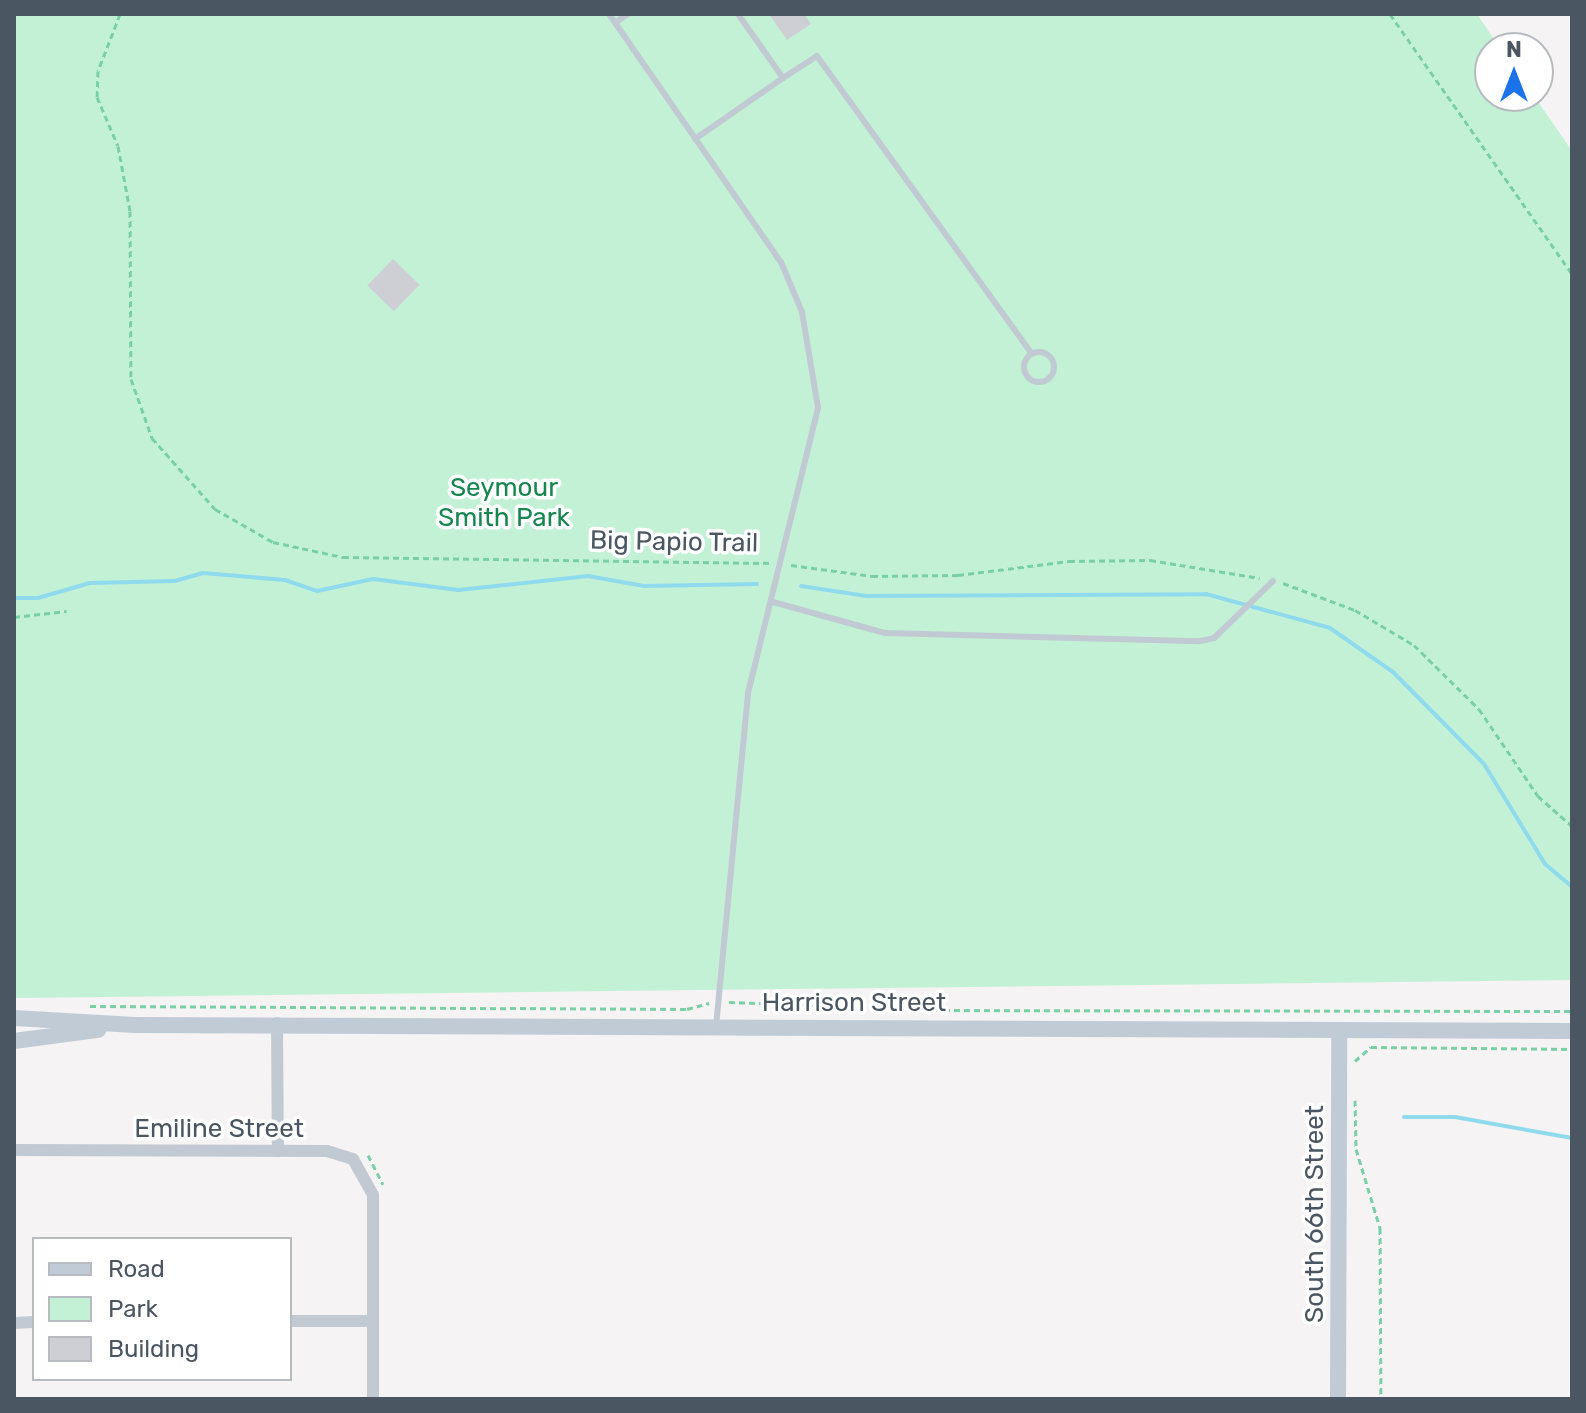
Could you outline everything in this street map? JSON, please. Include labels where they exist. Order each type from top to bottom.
[{"type":"main road","name":"Harrison Street","points":[[14,1018],[135,1025],[277,1023],[1572,1031]]},
{"type":"main road","name":"Harrison Street","points":[[14,1041],[135,1025]]},
{"type":"main road","name":"South 66th Street","points":[[1338,1399],[1339,1030]]},
{"type":"street","points":[[277,1023],[278,1151]]},
{"type":"street","name":"Emiline Street","points":[[14,1150],[327,1151],[353,1159],[370,1182],[374,1222],[373,1399]]},
{"type":"street","points":[[292,1321],[373,1321]]},
{"type":"lane","points":[[609,14],[781,262],[802,312],[818,408],[784,564],[748,694],[716,1026]]},
{"type":"lane","points":[[615,23],[628,14]]},
{"type":"lane","points":[[738,14],[783,78]]},
{"type":"lane","points":[[695,139],[817,56],[1032,354],[1053,360],[1046,381],[1031,380],[1025,372],[1032,354]]},
{"type":"lane","points":[[773,602],[885,633],[1200,641],[1214,638],[1273,581]]},
{"type":"path","name":"Big Papio Trail","points":[[120,14],[98,71],[97,97],[118,146],[130,211],[131,379],[152,438],[215,509],[273,542],[343,557],[784,564],[872,576],[1150,560],[1273,581],[1355,610],[1414,645],[1479,709],[1538,796],[1572,826]]},
{"type":"path","points":[[1390,14],[1572,274]]},
{"type":"path","points":[[14,617],[67,611]]},
{"type":"path","points":[[78,1006],[687,1009],[718,1002],[934,1010],[1572,1011]]},
{"type":"path","points":[[1359,1009],[1359,1015]]},
{"type":"path","points":[[1354,1068],[1360,1044]]},
{"type":"path","points":[[1360,1050],[1572,1049]]},
{"type":"path","points":[[1354,1084],[1356,1149],[1380,1228],[1381,1399]]},
{"type":"green space","name":"Seymour Smith Park","points":[[14,14],[1477,14],[1489,32],[1474,32],[1474,112],[1545,112],[1572,151],[1572,980],[14,998]]},
{"type":"building","points":[[769,14],[804,14],[811,24],[787,40]]},
{"type":"building","points":[[393,259],[420,285],[394,311],[367,286]]},
{"type":"waterway","points":[[14,598],[38,598],[90,583],[175,581],[203,573],[285,580],[317,591],[373,579],[458,590],[588,576],[644,586],[757,584]]},
{"type":"waterway","points":[[801,586],[866,596],[1206,594],[1330,628],[1393,672],[1484,764],[1545,864],[1572,887]]},
{"type":"waterway","points":[[1404,1117],[1455,1117],[1572,1138]]}]
